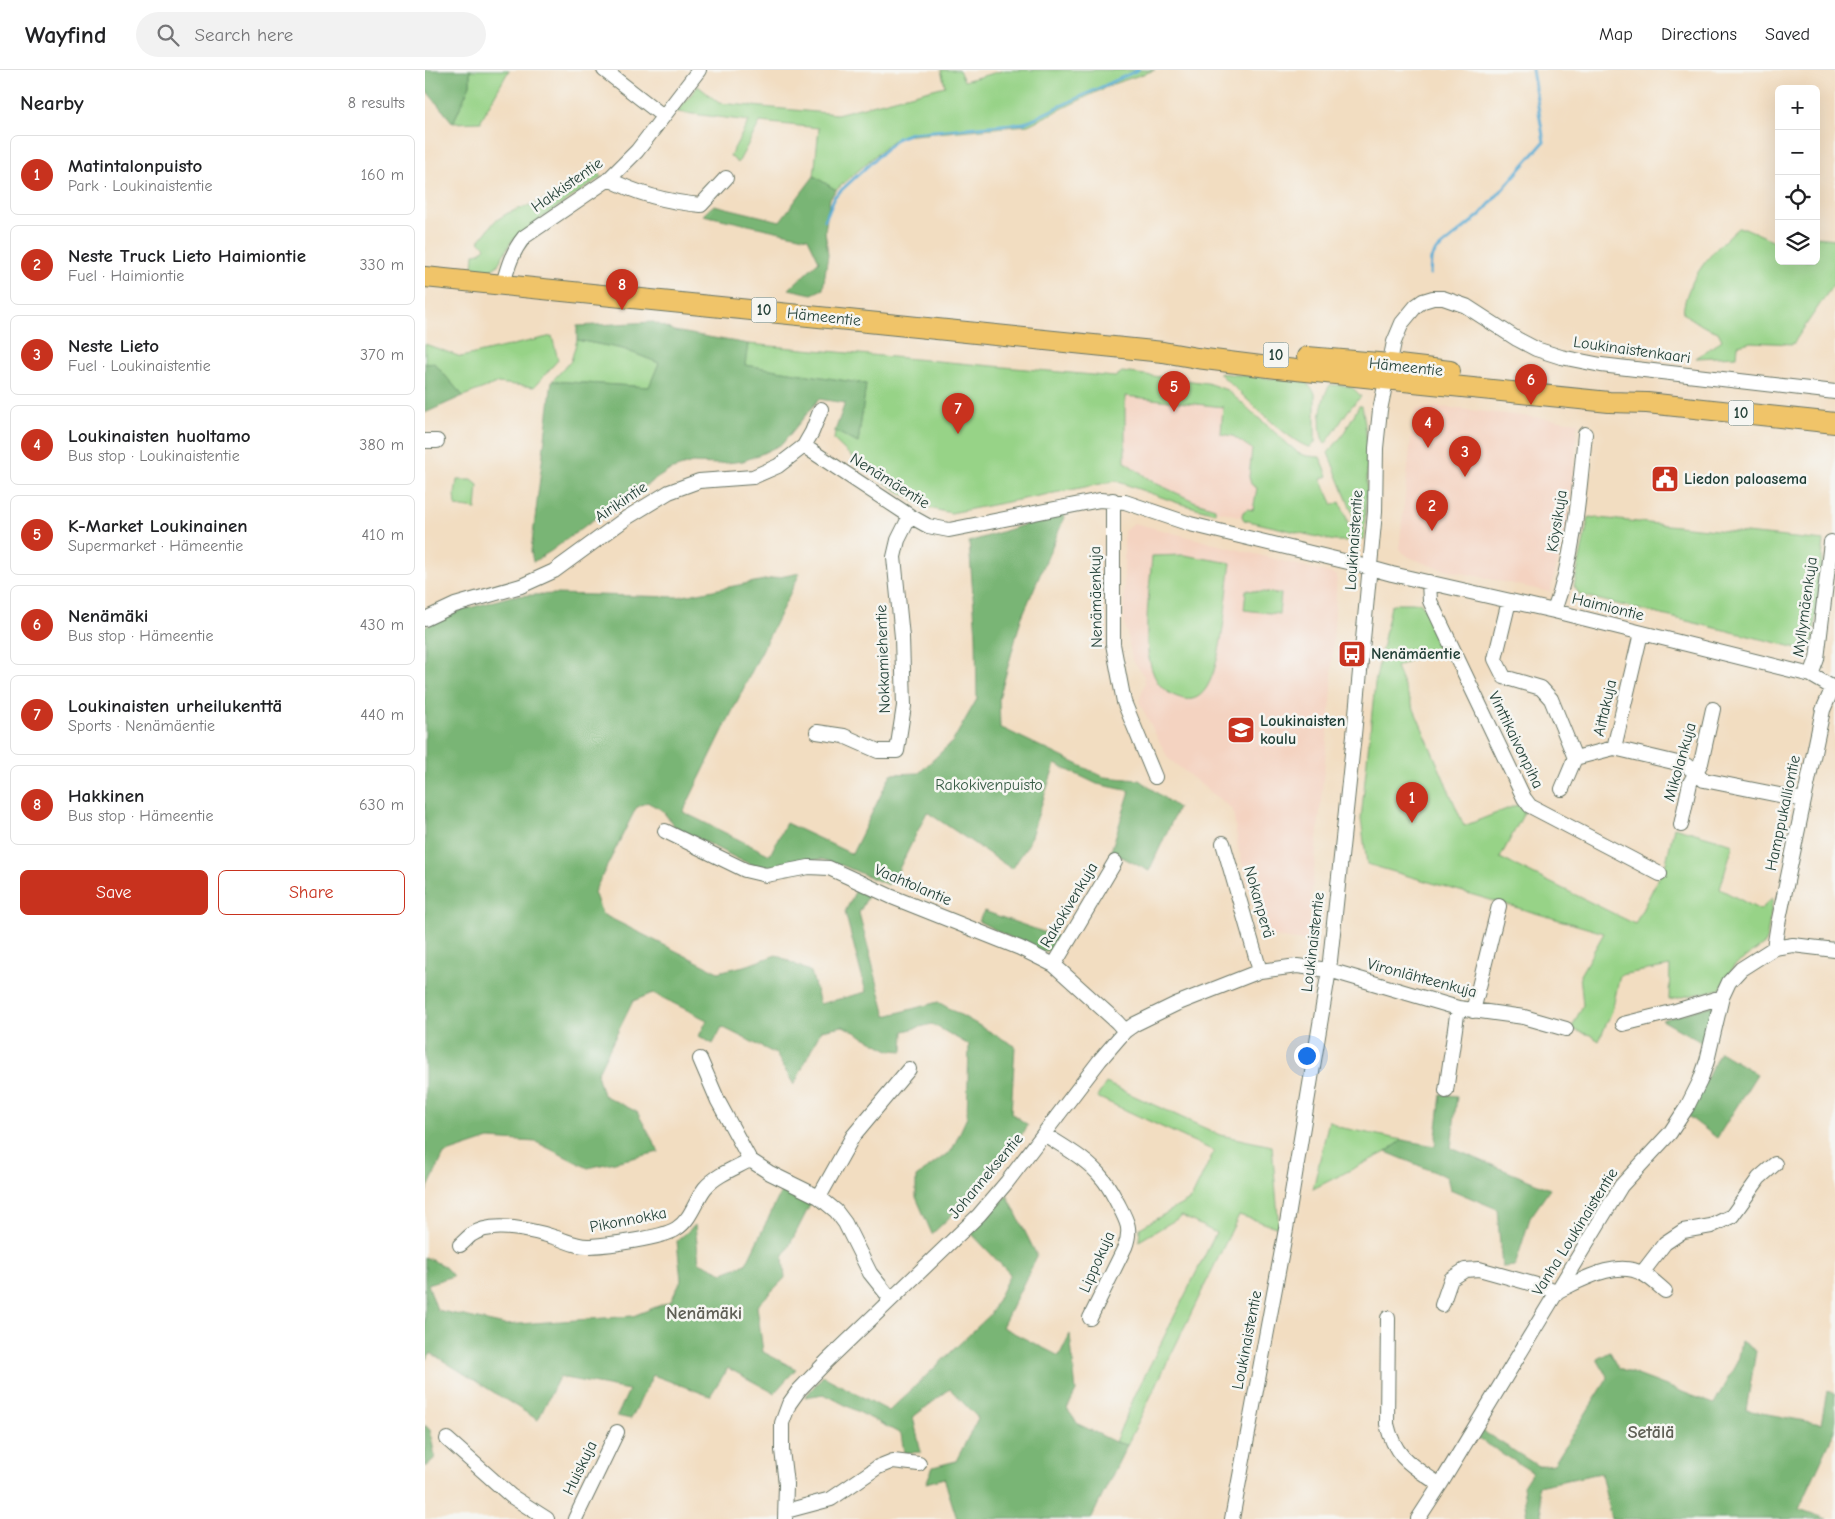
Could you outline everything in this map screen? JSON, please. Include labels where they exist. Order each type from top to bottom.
[{"type":"highway","name":"Hämeentie","points":[[425,276],[1163,352],[1206,350],[1388,371],[1585,388],[1613,393],[1647,403],[1835,423]]},
{"type":"street","points":[[603,70],[663,116]]},
{"type":"street","name":"Hakkistentie","points":[[503,284],[510,258],[524,237],[609,179],[637,151],[699,70]]},
{"type":"street","points":[[609,179],[629,190],[652,197],[701,205],[726,178]]},
{"type":"street","name":"Loukinaistenkaari","points":[[1388,371],[1397,333],[1408,314],[1423,301],[1443,298],[1466,306],[1517,339],[1537,349],[1561,357],[1601,365],[1835,392]]},
{"type":"street","name":"Loukinaistentie","points":[[1232,1519],[1286,1228],[1329,970],[1370,568],[1375,512],[1376,448],[1380,410],[1388,371]]},
{"type":"street","name":"Airikintie","points":[[425,619],[455,605],[521,586],[553,572],[628,517],[669,492],[699,482],[753,477],[778,466],[804,446],[821,409]]},
{"type":"street","name":"Köysikuja","points":[[1554,611],[1559,599],[1577,523],[1585,434]]},
{"type":"street","name":"Nenämäentie","points":[[804,446],[910,516],[929,526],[949,530],[1100,500],[1113,500],[1125,502],[1190,524],[1370,568]]},
{"type":"street","name":"Nenämäenkuja","points":[[1113,500],[1113,644],[1124,702],[1155,776]]},
{"type":"street","name":"Nokkamiehentie","points":[[817,732],[844,736],[878,752],[897,751],[905,706],[902,637],[894,557],[898,540],[910,516]]},
{"type":"street","name":"Myllymäenkuja","points":[[1811,675],[1817,659],[1831,542]]},
{"type":"street","name":"Haimiontie","points":[[1370,568],[1554,611],[1811,675],[1834,688]]},
{"type":"street","name":"Vinttikaivonpiha","points":[[1429,582],[1430,601],[1530,806],[1660,874]]},
{"type":"street","points":[[1509,601],[1495,660],[1504,677],[1541,688],[1551,698],[1575,758],[1562,789]]},
{"type":"street","name":"Aittakuja","points":[[1575,758],[1614,748],[1641,633]]},
{"type":"street","name":"Hamppukalliontie","points":[[1774,948],[1823,710],[1834,688]]},
{"type":"street","name":"Mikolankuja","points":[[1681,825],[1690,784],[1701,762],[1713,708]]},
{"type":"street","points":[[1614,748],[1686,765],[1704,780],[1804,800]]},
{"type":"street","name":"Vaahtolantie","points":[[665,831],[745,870],[766,874],[809,867],[829,868],[891,897],[1020,948],[1054,965],[1125,1031]]},
{"type":"street","name":"Nokanperä","points":[[1223,843],[1260,971]]},
{"type":"street","name":"Rakokivenkuja","points":[[1054,965],[1115,862]]},
{"type":"street","points":[[1473,1011],[1499,906]]},
{"type":"street","name":"Vanha Loukinaistentie","points":[[1418,1519],[1621,1186],[1670,1133],[1687,1106],[1700,1081],[1707,1061],[1722,997],[1729,982],[1741,969],[1774,948],[1793,946],[1835,950]]},
{"type":"street","name":"Johanneksentie","points":[[786,1515],[782,1423],[785,1413],[804,1385],[891,1298],[979,1215],[1007,1182],[1100,1060],[1125,1031],[1145,1018],[1176,1004],[1260,971],[1297,966],[1329,970]]},
{"type":"street","name":"Vironlähteenkuja","points":[[1329,970],[1458,1008],[1523,1017],[1565,1029]]},
{"type":"street","points":[[1623,1024],[1722,997]]},
{"type":"street","points":[[1446,1091],[1458,1008]]},
{"type":"street","points":[[700,1059],[718,1101],[751,1160],[770,1173],[819,1198],[836,1211],[845,1222],[870,1273],[891,1298]]},
{"type":"street","points":[[819,1198],[853,1136],[909,1069]]},
{"type":"street","name":"Lippokuja","points":[[1044,1134],[1084,1160],[1096,1171],[1109,1188],[1128,1225],[1129,1237],[1125,1248],[1091,1318]]},
{"type":"street","name":"Pikonnokka","points":[[460,1245],[473,1234],[500,1228],[529,1230],[577,1246],[613,1244],[664,1234],[683,1223],[706,1187],[713,1180],[751,1160]]},
{"type":"street","points":[[1642,1273],[1665,1243],[1683,1231],[1711,1226],[1732,1216],[1759,1178],[1775,1164]]},
{"type":"street","points":[[1442,1305],[1451,1279],[1465,1270],[1479,1269],[1558,1291],[1599,1273],[1627,1269],[1642,1273],[1665,1291]]},
{"type":"street","points":[[1388,1318],[1387,1424],[1390,1438],[1396,1450],[1405,1460],[1440,1485]]},
{"type":"street","name":"Huiskuja","points":[[575,1519],[617,1432]]},
{"type":"street","points":[[447,1439],[511,1496],[547,1519]]},
{"type":"street","points":[[786,1515],[831,1499],[879,1467],[893,1461],[919,1464]]},
{"type":"shaded area","points":[[1124,378],[1210,387],[1240,416],[1281,527],[1172,499],[1125,479]]},
{"type":"shaded area","points":[[1441,407],[1578,422],[1569,519],[1550,592],[1434,567],[1409,557],[1399,549],[1414,412],[1417,409]]},
{"type":"shaded area","name":"Loukinaisten koulu","points":[[1134,523],[1337,575],[1332,690],[1307,941],[1273,937],[1256,914],[1238,847],[1233,810],[1168,758],[1139,702],[1145,683],[1144,676],[1132,660],[1124,618],[1124,531]]},
{"type":"green space","points":[[425,70],[470,70],[470,85],[453,123],[425,89]]},
{"type":"green space","points":[[470,70],[509,70],[481,122],[453,123],[470,85]]},
{"type":"green space","points":[[941,70],[959,70],[964,81],[1005,70],[1155,70],[1113,84],[1028,125],[902,136],[892,141],[836,190],[814,176],[819,128],[760,122],[738,163],[730,156],[749,121],[677,112],[698,86],[719,103],[837,114],[945,86]]},
{"type":"green space","points":[[599,173],[601,177],[526,229],[511,242],[497,266],[491,270],[473,271],[474,254],[480,253],[485,247],[479,241],[495,221],[508,213],[557,195]]},
{"type":"green space","points":[[814,176],[836,190],[830,198],[825,231],[828,254],[823,289],[812,294],[789,289],[819,261],[808,238],[703,215],[714,205],[780,221]]},
{"type":"green space","points":[[1738,228],[1745,228],[1775,241],[1775,265],[1820,265],[1820,237],[1835,239],[1835,282],[1793,344],[1751,342],[1738,345],[1737,356],[1696,358],[1722,340],[1718,332],[1703,326],[1683,313],[1685,300],[1695,277],[1719,246]]},
{"type":"green space","points":[[653,322],[674,331],[748,344],[745,365],[866,384],[858,443],[835,431],[845,403],[819,399],[782,444],[743,461],[718,464],[692,463],[670,470],[601,514],[533,562],[531,551],[552,381],[649,387],[659,363],[623,349],[577,340],[577,326]]},
{"type":"green space","points":[[552,336],[558,360],[534,387],[497,383],[463,396],[434,363],[425,364],[425,344],[461,357]]},
{"type":"green space","points":[[577,340],[623,349],[659,363],[649,387],[552,381],[571,361]]},
{"type":"green space","points":[[748,344],[1115,377],[1122,372],[1207,383],[1227,390],[1298,453],[1320,457],[1328,476],[1321,479],[1333,505],[1340,502],[1351,534],[1346,541],[1335,541],[1244,520],[1243,512],[1247,509],[1253,510],[1257,488],[1251,484],[1249,477],[1252,449],[1233,436],[1221,434],[1223,407],[1125,396],[1125,462],[1153,482],[1196,502],[1215,508],[1215,513],[1178,503],[1116,481],[951,513],[933,509],[890,486],[866,469],[834,440],[835,431],[858,443],[866,384],[744,365]]},
{"type":"green space","points":[[434,363],[463,396],[425,413],[425,364]]},
{"type":"green space","points":[[1219,373],[1306,382],[1315,393],[1315,443],[1310,447],[1290,437]]},
{"type":"green space","points":[[1330,385],[1351,387],[1361,397],[1351,407],[1325,444],[1322,438],[1320,423],[1324,397]]},
{"type":"green space","points":[[1359,406],[1362,406],[1365,423],[1367,456],[1364,539],[1358,539],[1352,512],[1328,453],[1342,436]]},
{"type":"green space","points":[[457,480],[472,480],[478,485],[476,509],[456,506]]},
{"type":"green space","name":"Rakokivenpuisto","points":[[1065,512],[1063,521],[1021,619],[999,699],[1000,728],[1104,777],[1139,780],[1178,808],[1149,871],[1122,857],[1110,854],[1130,791],[1097,784],[1055,764],[1028,845],[1012,869],[927,812],[896,875],[888,885],[844,866],[821,859],[776,866],[756,866],[738,859],[674,826],[662,810],[647,802],[636,808],[594,892],[602,914],[718,972],[748,965],[776,955],[811,972],[820,1004],[866,992],[845,912],[856,890],[868,896],[859,913],[886,1016],[938,1002],[1015,1046],[1011,1113],[1028,1125],[1010,1152],[979,1189],[932,1234],[916,1197],[916,1177],[952,1150],[967,1117],[969,1045],[932,1024],[904,1031],[903,1051],[889,1050],[843,1026],[821,1030],[794,1085],[776,1054],[722,1027],[713,1044],[699,1036],[707,1020],[653,993],[633,1001],[597,1074],[603,1095],[637,1112],[659,1152],[588,1168],[536,1142],[489,1139],[444,1154],[425,1194],[425,627],[459,611],[512,596],[554,594],[678,597],[800,573],[683,812],[770,855],[786,823],[852,854],[891,774],[919,773],[953,741],[977,699],[976,636],[969,542]]},
{"type":"green space","points":[[1589,517],[1824,541],[1813,643],[1806,650],[1580,595],[1574,586]]},
{"type":"green space","points":[[1184,555],[1231,563],[1217,661],[1203,693],[1198,697],[1189,699],[1177,697],[1169,693],[1157,681],[1148,654],[1147,638],[1152,556]]},
{"type":"green space","points":[[1246,590],[1281,594],[1279,614],[1244,610]]},
{"type":"green space","points":[[1397,603],[1421,603],[1427,611],[1442,645],[1396,667],[1464,826],[1517,805],[1525,811],[1500,858],[1635,924],[1666,863],[1674,827],[1733,844],[1720,889],[1760,910],[1773,898],[1766,943],[1734,966],[1720,989],[1669,1000],[1670,966],[1620,975],[1612,1011],[1599,1041],[1590,1035],[1571,1029],[1583,1005],[1580,975],[1604,933],[1367,864],[1361,819],[1375,683],[1391,606]]},
{"type":"green space","points":[[984,911],[1063,939],[1053,950],[1039,952],[978,921]]},
{"type":"green space","points":[[1714,1005],[1701,1042],[1662,1020]]},
{"type":"green space","points":[[1720,1052],[1757,1074],[1717,1138],[1688,1116]]},
{"type":"green space","points":[[1106,1083],[1220,1135],[1272,1146],[1279,1228],[1239,1215],[1127,1445],[1115,1442],[1135,1395],[1216,1233],[1182,1216],[1139,1241],[1140,1228],[1191,1199],[1214,1151],[1097,1097]]},
{"type":"green space","points":[[1441,1094],[1457,1096],[1451,1148],[1550,1189],[1530,1218],[1515,1266],[1502,1267],[1497,1209],[1450,1189],[1447,1177],[1386,1152],[1403,1140],[1435,1146]]},
{"type":"green space","points":[[1329,1120],[1338,1127],[1403,1140],[1386,1152],[1313,1189]]},
{"type":"green space","points":[[782,1190],[811,1203],[783,1258],[785,1278],[757,1306],[763,1352],[796,1369],[774,1393],[728,1368],[710,1396],[653,1375],[631,1419],[617,1416],[629,1390],[559,1377],[538,1420],[431,1353],[425,1360],[425,1257],[444,1266],[453,1276],[428,1284],[437,1310],[505,1325],[633,1316],[671,1301],[681,1280],[677,1241],[695,1225],[699,1262],[723,1273],[746,1264]]},
{"type":"green space","points":[[1007,1195],[1037,1256],[1002,1327],[1059,1356],[1070,1334],[1076,1391],[1067,1409],[1078,1424],[1115,1442],[1127,1445],[1091,1519],[957,1519],[944,1478],[926,1483],[933,1467],[956,1461],[978,1418],[950,1389],[913,1417],[921,1452],[904,1453],[901,1434],[824,1394],[805,1397],[823,1376],[889,1411],[990,1315],[1010,1274],[971,1233]]},
{"type":"green space","points":[[1741,1341],[1756,1351],[1746,1410],[1821,1424],[1827,1391],[1835,1393],[1835,1430],[1799,1509],[1827,1519],[1611,1519],[1601,1473],[1538,1486],[1543,1519],[1527,1519],[1523,1486],[1532,1472],[1476,1437],[1481,1430],[1538,1466],[1554,1464],[1608,1378],[1597,1359],[1610,1352],[1619,1368],[1714,1404],[1737,1362]]},
{"type":"green space","points":[[425,1425],[430,1430],[435,1458],[425,1467]]},
{"type":"waterway","points":[[825,220],[835,196],[898,138],[911,133],[1024,123],[1138,70]]},
{"type":"waterway","points":[[1430,274],[1431,259],[1436,251],[1480,215],[1544,142],[1532,70]]},
{"type":"place","name":"Hakkinen","points":[[622,310]]},
{"type":"place","name":"Nenämäki","points":[[1531,405]]},
{"type":"place","name":"K-Market Loukinainen","points":[[1174,412]]},
{"type":"place","name":"Loukinaisten urheilukenttä","points":[[958,434]]},
{"type":"place","name":"Loukinaisten huoltamo","points":[[1428,448]]},
{"type":"place","name":"Neste Lieto","points":[[1465,477]]},
{"type":"place","name":"Liedon paloasema","points":[[1665,479]]},
{"type":"place","name":"Neste Truck Lieto Haimiontie","points":[[1432,531]]},
{"type":"place","name":"Nenämäentie","points":[[1352,654]]},
{"type":"place","name":"Loukinaisten koulu","points":[[1241,730]]},
{"type":"place","name":"Matintalonpuisto","points":[[1412,823]]},
{"type":"district","name":"Nenämäki","points":[[704,1313]]},
{"type":"district","name":"Setälä","points":[[1651,1432]]}]
